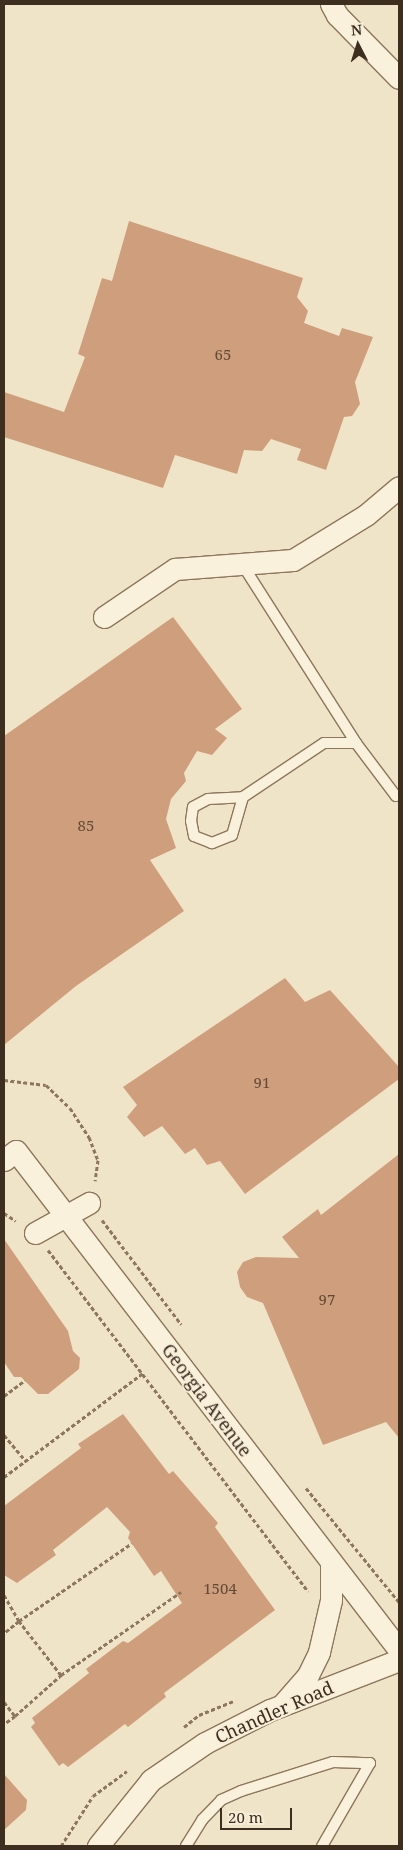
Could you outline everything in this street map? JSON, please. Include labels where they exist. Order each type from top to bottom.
[{"type":"street","points":[[331,4],[337,15],[399,78]]},
{"type":"street","points":[[104,617],[175,569],[293,560],[366,515],[399,487]]},
{"type":"street","name":"Georgia Avenue","points":[[10,1155],[66,1216],[399,1650]]},
{"type":"street","points":[[34,1234],[89,1203]]},
{"type":"street","points":[[282,1705],[308,1675],[319,1652],[331,1600],[331,1562]]},
{"type":"street","name":"Chandler Road","points":[[98,1846],[151,1780],[205,1743],[282,1705],[399,1660]]},
{"type":"lane","points":[[242,564],[356,743],[396,796],[399,795]]},
{"type":"lane","points":[[242,797],[232,835],[212,843],[194,836],[191,821],[193,806],[208,799],[242,797],[324,742],[356,743]]},
{"type":"lane","points":[[186,1846],[202,1820],[221,1800],[234,1794],[333,1762],[370,1763],[322,1846]]},
{"type":"path","points":[[4,1080],[46,1085],[70,1108],[90,1136],[98,1160],[89,1203],[183,1328]]},
{"type":"path","points":[[34,1234],[143,1373],[309,1593]]},
{"type":"path","points":[[4,1478],[143,1373]]},
{"type":"path","points":[[4,1396],[25,1380]]},
{"type":"path","points":[[4,1436],[26,1461]]},
{"type":"path","points":[[302,1482],[399,1602]]},
{"type":"path","points":[[4,1634],[19,1621],[132,1543]]},
{"type":"path","points":[[4,1724],[61,1675],[182,1592]]},
{"type":"path","points":[[4,1595],[19,1621],[61,1675]]},
{"type":"path","points":[[4,1702],[15,1716]]},
{"type":"building","points":[[129,221],[303,278],[297,297],[308,311],[304,323],[339,336],[342,328],[373,337],[355,382],[360,404],[352,416],[344,417],[326,470],[297,460],[301,449],[271,439],[262,451],[244,450],[237,474],[175,455],[163,488],[4,437],[4,392],[64,412],[85,357],[78,354],[102,278],[112,281]]},
{"type":"building","points":[[173,617],[242,709],[215,729],[227,738],[212,755],[197,751],[184,773],[186,781],[171,799],[166,819],[176,848],[150,860],[184,911],[76,986],[4,1045],[4,736]]},
{"type":"building","points":[[285,978],[305,1002],[330,990],[399,1067],[399,1079],[245,1194],[220,1161],[207,1165],[195,1148],[185,1154],[162,1126],[144,1137],[127,1117],[137,1105],[123,1087]]},
{"type":"building","points":[[399,1154],[399,1438],[386,1422],[323,1445],[263,1303],[247,1297],[240,1287],[237,1272],[243,1262],[256,1257],[299,1258],[282,1237],[318,1209],[321,1215]]},
{"type":"building","points":[[4,1239],[68,1331],[73,1351],[80,1358],[79,1369],[48,1394],[38,1394],[21,1377],[14,1377],[4,1362]]},
{"type":"building","points":[[123,1414],[169,1474],[173,1471],[218,1523],[215,1527],[275,1610],[164,1693],[166,1697],[128,1727],[125,1724],[68,1767],[63,1763],[59,1766],[31,1727],[35,1723],[32,1718],[89,1673],[86,1669],[123,1641],[128,1643],[182,1603],[161,1571],[154,1576],[128,1538],[130,1532],[107,1507],[53,1550],[56,1555],[17,1583],[4,1575],[4,1506],[81,1448],[78,1444]]},
{"type":"building","points":[[4,1774],[27,1800],[26,1810],[4,1830]]}]
